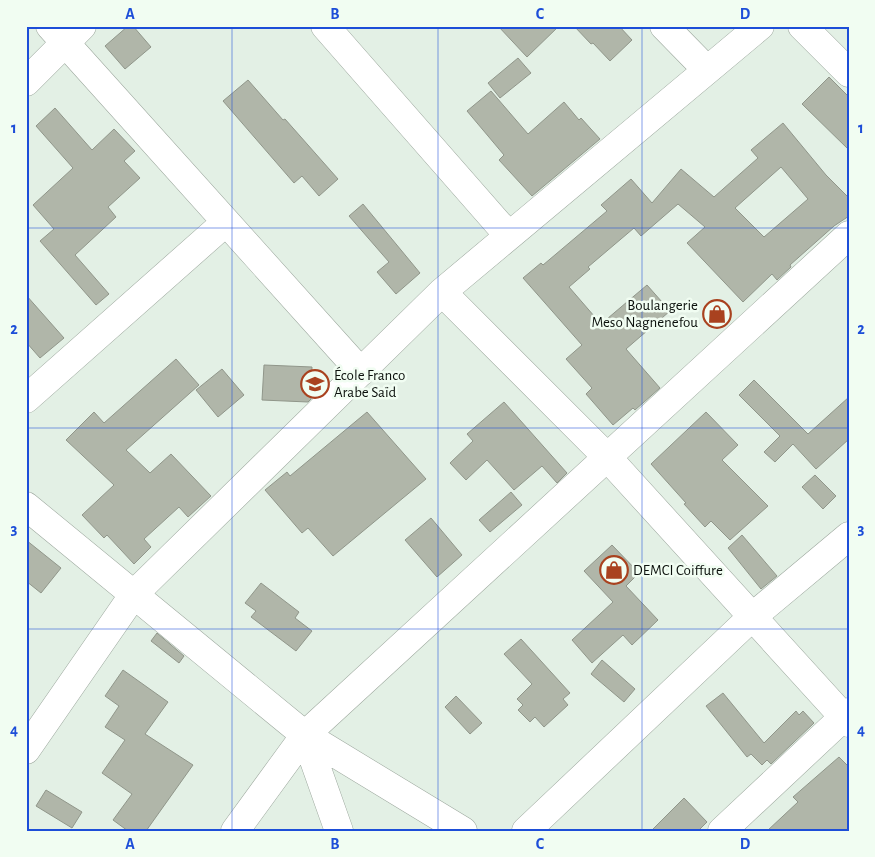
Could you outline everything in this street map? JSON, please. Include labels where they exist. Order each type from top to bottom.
[{"type":"street","points":[[325,26],[509,236]]},
{"type":"street","points":[[664,26],[707,70]]},
{"type":"street","points":[[26,750],[134,594],[442,292],[760,26]]},
{"type":"street","points":[[802,26],[849,73]]},
{"type":"street","points":[[26,82],[66,32],[226,222],[361,372]]},
{"type":"street","points":[[26,399],[226,222]]},
{"type":"street","points":[[235,831],[305,734],[849,235]]},
{"type":"street","points":[[442,292],[607,458],[847,718],[722,831]]},
{"type":"street","points":[[26,506],[305,734],[463,831]]},
{"type":"street","points":[[526,831],[752,617],[849,536]]},
{"type":"street","points":[[305,734],[339,831]]},
{"type":"building","points":[[128,26],[133,26],[151,47],[125,69],[105,46]]},
{"type":"building","points":[[498,26],[559,26],[527,57]]},
{"type":"building","points":[[574,26],[619,26],[632,40],[610,61]]},
{"type":"building","points":[[518,58],[531,73],[500,98],[488,83]]},
{"type":"building","points":[[829,77],[849,97],[849,150],[802,104]]},
{"type":"building","points":[[248,80],[338,179],[319,196],[302,176],[294,183],[223,101]]},
{"type":"building","points":[[491,91],[528,134],[564,102],[579,120],[581,118],[600,139],[532,196],[499,160],[504,155],[467,111]]},
{"type":"building","points":[[55,108],[92,150],[114,129],[135,151],[124,161],[140,178],[108,207],[116,217],[75,255],[109,294],[96,305],[40,241],[54,229],[33,205],[73,168],[36,126]]},
{"type":"building","points":[[783,123],[826,175],[849,198],[849,216],[834,226],[790,265],[791,267],[777,280],[772,274],[743,302],[687,243],[705,227],[678,204],[641,236],[634,228],[588,267],[590,269],[569,287],[601,324],[647,285],[670,311],[626,349],[660,388],[635,410],[633,408],[613,425],[586,394],[592,388],[566,359],[582,345],[523,278],[541,263],[543,265],[607,211],[601,205],[631,179],[652,203],[681,169],[714,197],[758,158],[751,150]],"holes":[[[781,167],[808,199],[764,237],[735,208]]]},
{"type":"building","points":[[363,204],[420,273],[396,294],[377,272],[389,262],[349,216]]},
{"type":"building","points":[[26,295],[64,338],[40,358],[26,342]]},
{"type":"building","points":[[176,359],[199,385],[126,450],[150,473],[171,454],[211,496],[188,517],[179,507],[144,539],[151,547],[134,564],[107,535],[104,538],[82,515],[114,485],[66,440],[94,412],[104,423]]},
{"type":"building","points":[[264,365],[312,367],[311,399],[308,402],[262,400]]},
{"type":"building","points":[[222,369],[244,395],[218,417],[196,390]]},
{"type":"building","points":[[754,380],[808,434],[849,397],[849,439],[816,469],[793,444],[775,462],[764,452],[780,436],[739,395]]},
{"type":"building","points":[[504,402],[567,473],[557,483],[542,466],[514,490],[487,460],[466,480],[450,463],[473,441],[467,434]]},
{"type":"building","points":[[367,412],[426,479],[333,556],[308,528],[302,533],[265,490],[287,472],[290,476]]},
{"type":"building","points":[[706,412],[738,445],[722,460],[768,506],[730,540],[711,521],[705,527],[651,464]]},
{"type":"building","points":[[815,475],[836,496],[823,509],[802,487]]},
{"type":"building","points":[[511,492],[522,505],[490,532],[479,520]]},
{"type":"building","points":[[431,518],[462,555],[437,577],[405,540]]},
{"type":"building","points":[[742,535],[777,576],[761,589],[728,548]]},
{"type":"building","points":[[26,540],[61,568],[41,593],[26,581]]},
{"type":"building","points":[[612,545],[639,573],[626,586],[658,620],[632,645],[623,635],[592,663],[572,640],[613,602],[584,571]]},
{"type":"building","points":[[261,583],[299,612],[295,618],[312,631],[296,651],[251,617],[256,611],[245,603]]},
{"type":"building","points":[[157,633],[184,656],[179,663],[151,641]]},
{"type":"building","points":[[521,639],[570,693],[563,699],[568,705],[544,727],[535,717],[530,722],[518,710],[523,705],[517,699],[532,684],[504,654]]},
{"type":"building","points":[[602,660],[635,689],[624,702],[591,674]]},
{"type":"building","points":[[123,670],[168,702],[145,734],[193,765],[146,831],[128,831],[113,820],[132,794],[102,773],[125,740],[105,727],[119,706],[105,696]]},
{"type":"building","points":[[723,693],[764,743],[796,711],[799,715],[803,711],[814,723],[771,764],[767,760],[762,765],[751,754],[747,757],[706,706]]},
{"type":"building","points":[[456,696],[482,723],[470,734],[445,707]]},
{"type":"building","points":[[839,757],[849,767],[849,831],[767,831],[798,802],[793,797]]},
{"type":"building","points":[[46,790],[82,812],[72,828],[36,806]]},
{"type":"building","points":[[684,798],[707,822],[698,831],[651,831]]},
{"type":"place","name":"Boulangerie Meso Nagnenefou","points":[[717,314]]},
{"type":"place","name":"École Franco Arabe Saïd","points":[[315,384]]},
{"type":"place","name":"DEMCI Coiffure","points":[[614,570]]}]
